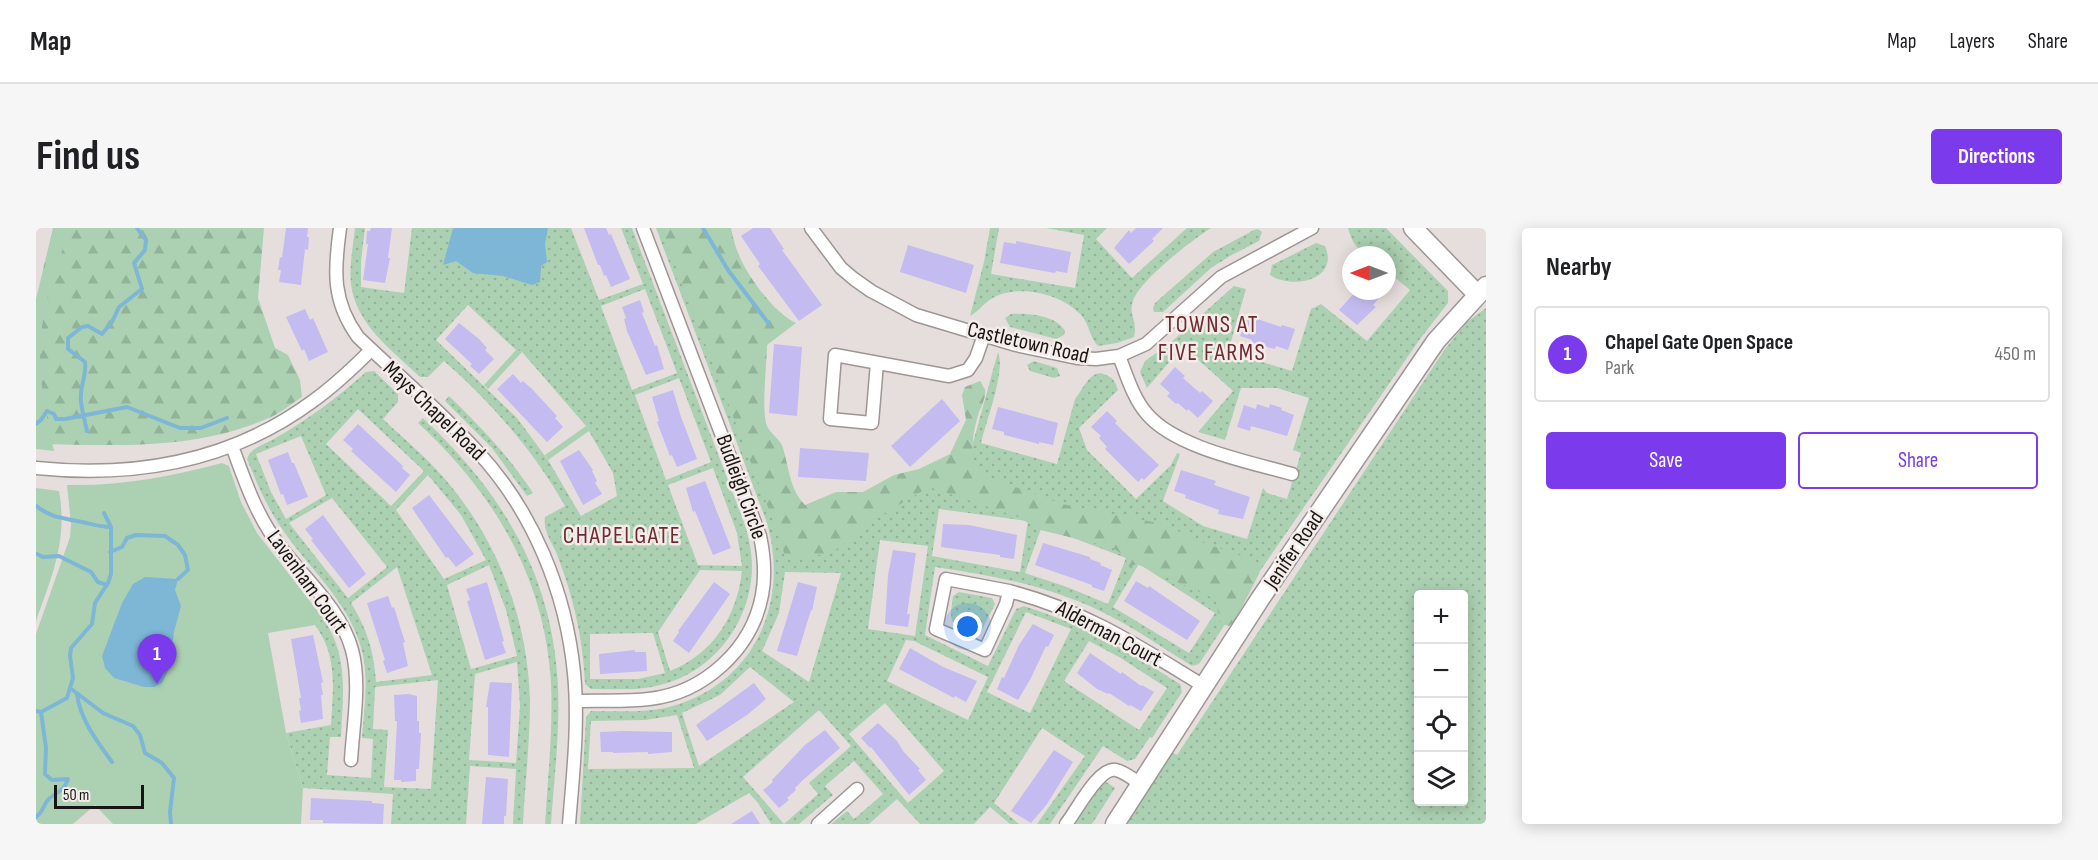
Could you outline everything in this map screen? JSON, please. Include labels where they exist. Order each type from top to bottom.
[{"type":"street","points":[[340,228],[335,268],[336,287],[341,308],[347,322],[371,350]]},
{"type":"street","name":"Budleigh Circle","points":[[576,701],[649,699],[688,688],[708,677],[722,666],[737,649],[753,621],[762,595],[764,558],[760,536],[643,228]]},
{"type":"street","name":"Castletown Road","points":[[811,228],[841,268],[870,291],[916,315],[1016,345],[1077,358],[1096,359],[1119,356],[1146,344],[1221,277],[1312,228]]},
{"type":"street","points":[[1413,228],[1481,290]]},
{"type":"street","name":"Jenifer Road","points":[[1115,824],[1260,599],[1430,351],[1481,290]]},
{"type":"street","points":[[877,363],[872,423],[830,419],[835,355],[877,363],[938,375],[960,374],[968,370],[976,358],[984,335]]},
{"type":"street","name":"Mays Chapel Road","points":[[36,468],[88,472],[140,469],[177,463],[232,446],[267,429],[312,402],[338,382],[371,350],[477,451],[497,475],[524,515],[551,572],[561,602],[571,648],[576,701],[569,824]]},
{"type":"street","points":[[1119,356],[1139,404],[1155,422],[1179,440],[1292,474]]},
{"type":"street","name":"Lavenham Court","points":[[232,446],[260,516],[279,545],[331,609],[348,636],[355,661],[356,681],[351,760]]},
{"type":"street","name":"Alderman Court","points":[[1010,591],[985,650],[936,629],[946,579],[1010,591],[1054,604],[1112,630],[1204,686]]},
{"type":"street","points":[[1066,824],[1095,782],[1109,770],[1116,770],[1141,784]]},
{"type":"street","points":[[818,824],[857,789]]},
{"type":"green space","points":[[53,228],[264,228],[258,298],[275,348],[288,355],[300,380],[302,397],[271,417],[213,436],[155,444],[36,444],[36,299]]},
{"type":"green space","points":[[55,228],[70,228],[48,295],[41,336],[41,379],[54,451],[36,449],[36,301]]},
{"type":"green space","points":[[355,228],[365,228],[361,287],[404,293],[412,228],[571,228],[599,300],[643,284],[621,228],[632,228],[745,525],[750,546],[752,566],[745,606],[726,641],[697,669],[652,687],[591,689],[585,684],[582,650],[572,601],[545,526],[545,517],[565,506],[553,485],[511,428],[462,377],[444,361],[428,377],[420,377],[377,336],[354,299],[351,263]],"holes":[[[645,289],[677,373],[632,390],[601,306]],[[468,305],[516,350],[522,352],[586,426],[613,473],[617,496],[581,516],[548,460],[517,418],[436,340]],[[679,378],[711,462],[666,480],[635,395]],[[713,468],[737,533],[742,566],[698,565],[668,485]],[[700,570],[742,571],[735,603],[720,632],[699,655],[670,671],[658,632]],[[653,633],[665,673],[638,679],[590,679],[590,634]]]},
{"type":"green space","points":[[656,228],[672,228],[799,559],[950,475],[963,479],[998,352],[1000,360],[997,383],[981,443],[1057,464],[1075,399],[1092,377],[1101,373],[1111,377],[1118,390],[1079,428],[1087,450],[1136,499],[1171,465],[1177,453],[1180,454],[1163,501],[1203,526],[1247,539],[1263,488],[1267,493],[1287,499],[1301,453],[1293,450],[1309,398],[1277,388],[1241,388],[1225,440],[1198,432],[1233,391],[1183,346],[1147,388],[1140,372],[1145,361],[1169,344],[1234,286],[1246,289],[1228,352],[1292,371],[1311,309],[1321,304],[1367,341],[1410,290],[1396,278],[1396,246],[1356,246],[1348,228],[1386,228],[1448,291],[1448,303],[1420,339],[1260,571],[1199,664],[1192,666],[1121,622],[1057,593],[1017,582],[935,567],[925,635],[988,666],[1016,609],[1024,606],[1046,613],[1105,640],[1180,684],[1182,692],[1152,738],[1150,737],[1135,759],[1127,761],[1103,746],[1050,824],[1037,824],[1085,756],[1042,728],[994,803],[1019,824],[1010,824],[990,807],[974,824],[920,824],[897,799],[869,824],[831,824],[847,811],[854,819],[883,794],[854,761],[825,786],[833,795],[799,824],[784,824],[771,824],[749,793],[696,824],[580,824],[586,717],[591,711],[650,710],[669,707],[699,696],[723,680],[743,660],[758,637],[769,611],[773,582],[773,553],[767,523]],"holes":[[[939,509],[1028,521],[1020,572],[932,556]],[[1042,526],[1126,558],[1108,604],[1025,573]],[[880,540],[928,546],[915,636],[868,629]],[[1139,564],[1215,613],[1189,653],[1113,607]],[[785,572],[841,573],[809,682],[762,651],[779,613]],[[1026,612],[1071,629],[1030,713],[987,692]],[[906,640],[914,641],[988,677],[968,720],[887,681]],[[1089,641],[1167,688],[1139,730],[1064,681]],[[750,667],[794,702],[699,766],[682,713],[720,695]],[[885,703],[944,771],[908,803],[849,734]],[[819,710],[851,746],[809,783],[818,794],[784,824],[743,777]],[[677,715],[694,768],[588,769],[591,721],[645,720]]]},
{"type":"green space","points":[[658,228],[731,228],[743,264],[755,284],[771,304],[796,323],[767,345],[764,410],[767,426],[782,445],[793,486],[805,505],[836,492],[863,492],[894,475],[919,469],[950,454],[966,420],[962,395],[965,387],[980,381],[985,389],[985,395],[973,437],[973,453],[977,469],[982,475],[1062,504],[1163,524],[1204,543],[1254,560],[1260,566],[1259,574],[1235,621],[1229,626],[1221,624],[1215,599],[1137,564],[1129,567],[1125,556],[1111,547],[1040,530],[1018,517],[929,487],[875,519],[833,552],[792,561],[785,557],[781,541],[672,257]]},
{"type":"green space","points":[[990,228],[999,228],[991,274],[1075,288],[1084,235],[1046,228],[1107,228],[1096,239],[1132,278],[1187,228],[1211,228],[1155,272],[1137,293],[1132,306],[1134,337],[1098,346],[1081,315],[1072,307],[1051,296],[1026,291],[1002,294],[991,299],[970,316]]},
{"type":"green space","points":[[1258,229],[1262,232],[1259,241],[1211,268],[1163,312],[1154,312],[1155,303],[1213,252]]},
{"type":"green space","points":[[1316,243],[1325,246],[1328,258],[1326,267],[1320,274],[1311,279],[1290,282],[1270,275],[1272,265]]},
{"type":"green space","points":[[1486,308],[1486,824],[1121,824],[1169,751],[1177,755],[1445,349],[1467,322]]},
{"type":"green space","points":[[1011,314],[1048,318],[1061,326],[1065,331],[1064,335],[1056,339],[1010,327],[1005,318]]},
{"type":"green space","points":[[516,350],[522,352],[488,389],[484,385]]},
{"type":"green space","points":[[1034,361],[1057,368],[1060,376],[1054,378],[1030,371],[1027,365]]},
{"type":"green space","points":[[374,371],[398,394],[398,402],[383,419],[438,471],[464,503],[495,555],[507,582],[523,640],[528,670],[530,716],[523,824],[513,824],[516,769],[470,766],[466,824],[391,824],[393,794],[303,788],[286,733],[331,725],[333,686],[331,661],[315,625],[323,618],[331,632],[341,661],[343,705],[341,737],[330,737],[327,775],[371,778],[373,739],[362,738],[365,694],[364,662],[357,635],[341,605],[275,518],[247,459],[254,449],[309,417],[366,372]],"holes":[[[358,409],[424,471],[391,506],[326,444]],[[301,436],[326,495],[286,519],[271,492],[256,454]],[[428,475],[461,515],[486,560],[444,579],[396,510]],[[332,498],[387,567],[348,598],[289,523]],[[489,565],[506,610],[517,656],[471,669],[447,585]],[[397,567],[432,675],[376,682],[369,641],[351,603]],[[517,662],[520,706],[516,763],[469,760],[475,674]],[[438,680],[431,789],[384,787],[388,730],[373,729],[375,687]]]},
{"type":"green space","points":[[449,396],[494,442],[533,493],[527,496],[492,448],[445,401]]},
{"type":"green space","points":[[423,418],[477,476],[499,506],[534,572],[546,608],[554,646],[558,687],[551,824],[545,824],[551,736],[551,683],[547,645],[538,608],[511,540],[492,508],[470,478],[418,423]]},
{"type":"green space","points":[[586,426],[589,431],[548,460],[545,455]]},
{"type":"green space","points":[[222,463],[229,466],[241,502],[257,533],[323,618],[315,625],[268,633],[286,733],[303,788],[301,824],[113,824],[95,805],[73,824],[36,824],[36,634],[70,537],[67,485],[145,480]]},
{"type":"green space","points":[[36,488],[59,491],[61,526],[57,558],[36,621]]},
{"type":"green space","points":[[959,592],[992,598],[995,604],[981,632],[974,635],[953,621],[951,612],[953,596]]},
{"type":"green space","points":[[1105,781],[1115,788],[1092,824],[1074,824]]},
{"type":"water","points":[[453,228],[548,228],[545,244],[547,262],[541,266],[540,282],[532,285],[503,276],[473,273],[456,261],[443,265]]},
{"type":"water","points":[[145,577],[178,579],[175,590],[181,606],[174,632],[169,669],[162,683],[154,687],[144,687],[114,678],[105,668],[102,656],[122,603],[133,584]]},
{"type":"building","points":[[286,228],[308,228],[308,250],[305,249],[301,285],[279,282],[281,270],[278,270]]},
{"type":"building","points":[[371,228],[392,228],[388,258],[390,258],[385,283],[363,280],[368,244],[366,244],[367,231]]},
{"type":"building","points":[[584,228],[606,228],[609,235],[611,234],[630,279],[611,287],[606,275],[604,276],[598,265]]},
{"type":"building","points":[[753,228],[770,228],[784,249],[782,250],[822,305],[799,321],[758,266],[760,264],[741,236]]},
{"type":"building","points":[[1136,228],[1163,228],[1152,239],[1154,241],[1129,264],[1114,248],[1129,230],[1131,233]]},
{"type":"building","points":[[1016,241],[1071,252],[1067,273],[1000,263],[1004,242],[1016,244]]},
{"type":"building","points":[[908,245],[974,265],[966,293],[900,272]]},
{"type":"building","points":[[640,300],[644,312],[642,313],[655,346],[657,345],[664,369],[646,375],[627,331],[622,307]]},
{"type":"building","points":[[1348,300],[1377,300],[1373,305],[1376,307],[1357,325],[1339,310]]},
{"type":"building","points":[[305,309],[310,320],[313,318],[328,352],[309,361],[286,317]]},
{"type":"building","points":[[1246,315],[1281,327],[1282,325],[1295,329],[1288,350],[1276,346],[1275,349],[1264,346],[1263,348],[1251,344],[1252,340],[1240,336]]},
{"type":"building","points":[[459,323],[479,339],[494,359],[479,374],[470,366],[472,364],[445,339]]},
{"type":"building","points":[[774,344],[802,347],[797,416],[769,413]]},
{"type":"building","points":[[1175,367],[1185,376],[1183,378],[1213,401],[1198,418],[1167,396],[1170,393],[1160,384]]},
{"type":"building","points":[[513,374],[521,383],[523,381],[532,389],[557,416],[555,418],[563,427],[547,442],[497,389]]},
{"type":"building","points":[[673,390],[697,459],[677,467],[672,455],[670,456],[657,422],[659,421],[652,397]]},
{"type":"building","points":[[942,399],[960,421],[910,467],[891,446]]},
{"type":"building","points":[[1257,404],[1269,408],[1270,404],[1294,415],[1287,436],[1251,426],[1250,431],[1237,427],[1244,405],[1256,409]]},
{"type":"building","points":[[998,407],[1058,423],[1053,445],[1039,442],[1039,444],[1004,435],[1004,432],[992,429]]},
{"type":"building","points":[[1107,411],[1117,421],[1115,423],[1159,465],[1144,480],[1142,478],[1138,482],[1105,449],[1107,447],[1099,438],[1101,436],[1091,427]]},
{"type":"building","points":[[358,424],[410,475],[396,492],[351,451],[353,449],[343,440]]},
{"type":"building","points":[[800,448],[869,453],[866,481],[798,477]]},
{"type":"building","points":[[579,450],[593,470],[597,481],[595,483],[602,494],[583,505],[560,461]]},
{"type":"building","points":[[288,452],[308,497],[287,505],[268,460]]},
{"type":"building","points":[[1181,470],[1216,481],[1214,485],[1250,497],[1243,519],[1218,514],[1219,510],[1185,498],[1186,495],[1174,491]]},
{"type":"building","points":[[705,481],[731,548],[713,555],[695,511],[693,512],[686,488]]},
{"type":"building","points":[[429,495],[474,554],[456,567],[448,557],[446,558],[412,508]]},
{"type":"building","points":[[323,515],[366,574],[349,588],[305,529]]},
{"type":"building","points":[[943,524],[969,525],[1017,535],[1014,559],[941,547]]},
{"type":"building","points":[[1043,543],[1090,557],[1101,563],[1100,565],[1112,570],[1104,591],[1035,565]]},
{"type":"building","points":[[893,550],[916,553],[907,614],[910,614],[908,627],[885,624],[888,575]]},
{"type":"building","points":[[1136,581],[1148,588],[1149,586],[1200,621],[1187,640],[1124,601]]},
{"type":"building","points":[[487,582],[506,653],[485,660],[467,601],[470,600],[466,589]]},
{"type":"building","points":[[714,582],[730,594],[689,653],[673,641]]},
{"type":"building","points":[[798,582],[817,587],[812,611],[797,656],[777,651]]},
{"type":"building","points":[[388,596],[392,608],[394,607],[405,642],[403,643],[408,666],[387,673],[367,603]]},
{"type":"building","points":[[1033,624],[1054,635],[1018,700],[997,689],[1019,645]]},
{"type":"building","points":[[313,635],[323,682],[321,683],[323,695],[321,695],[323,719],[301,723],[299,698],[301,698],[291,639]]},
{"type":"building","points":[[910,648],[943,667],[977,681],[966,702],[899,669]]},
{"type":"building","points":[[635,650],[635,652],[646,652],[647,671],[600,674],[599,654]]},
{"type":"building","points":[[1090,653],[1121,674],[1122,672],[1141,686],[1154,692],[1141,711],[1097,689],[1077,673]]},
{"type":"building","points":[[490,682],[512,683],[509,757],[488,755],[488,707],[486,707]]},
{"type":"building","points":[[754,683],[766,699],[747,715],[707,741],[696,725]]},
{"type":"building","points":[[394,695],[417,696],[417,721],[419,721],[419,733],[421,733],[419,769],[416,769],[416,781],[401,782],[401,780],[394,780],[397,721],[395,721]]},
{"type":"building","points":[[878,723],[897,741],[926,780],[909,795],[871,747],[861,738]]},
{"type":"building","points":[[825,730],[840,748],[803,780],[787,798],[789,800],[779,808],[763,790],[773,782],[772,780],[805,745]]},
{"type":"building","points":[[600,732],[672,732],[672,752],[648,754],[648,752],[601,752]]},
{"type":"building","points":[[1054,750],[1073,762],[1047,804],[1031,823],[1011,811]]},
{"type":"building","points":[[486,777],[508,779],[504,824],[482,824]]},
{"type":"building","points":[[311,798],[372,801],[372,803],[384,804],[383,824],[323,823],[323,820],[310,820]]},
{"type":"building","points":[[752,811],[760,824],[731,824]]},
{"type":"waterway","points":[[87,431],[81,397],[85,362],[68,349],[68,338],[82,327],[88,326],[102,334],[112,322],[119,307],[142,289],[134,263],[145,250],[146,240],[137,228]]},
{"type":"waterway","points":[[703,228],[728,270],[769,324]]},
{"type":"waterway","points":[[36,424],[47,411],[54,414],[56,419],[65,419],[127,407],[180,428],[201,428],[227,418]]},
{"type":"waterway","points":[[36,506],[56,516],[111,527]]},
{"type":"waterway","points":[[36,711],[41,712],[67,698],[73,678],[71,648],[92,624],[95,603],[108,583],[111,574],[111,527],[104,513]]},
{"type":"waterway","points":[[110,552],[122,547],[127,538],[136,535],[165,536],[178,545],[185,555],[188,570],[178,579]]},
{"type":"waterway","points":[[37,554],[43,557],[59,556],[91,572],[98,582],[107,585]]},
{"type":"waterway","points":[[70,688],[103,713],[133,726],[140,735],[145,753],[162,763],[174,778],[171,824]]},
{"type":"waterway","points":[[77,695],[86,722],[112,762]]},
{"type":"waterway","points":[[36,817],[47,801],[63,788],[68,779],[52,780],[45,774],[46,748],[41,712]]},
{"type":"place","name":"Chapel Gate Open Space","points":[[157,684]]},
{"type":"district","name":"TOWNS AT FIVE FARMS","points":[[1212,338]]},
{"type":"district","name":"CHAPELGATE","points":[[622,535]]}]
